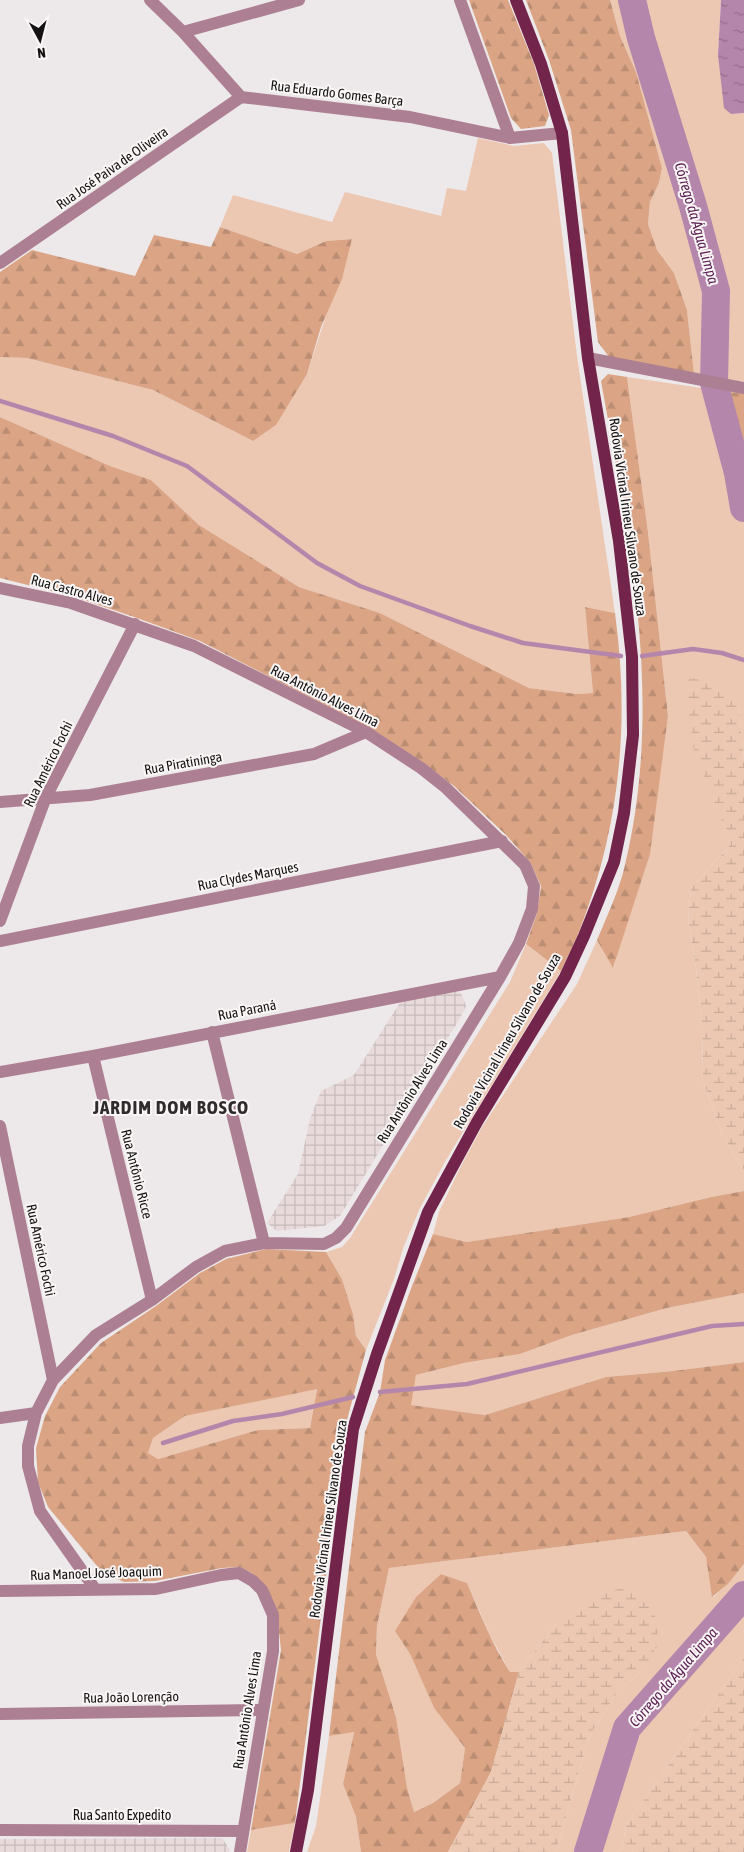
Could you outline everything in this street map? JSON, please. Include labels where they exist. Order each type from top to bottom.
[{"type":"main road","name":"Rodovia Vicinal Irineu Silvano de Souza","points":[[296,1852],[308,1790],[353,1429],[414,1249],[432,1204],[477,1122],[565,977],[614,862],[624,813],[633,735],[632,657],[619,541],[588,358],[562,133],[541,64],[516,0]]},
{"type":"street","points":[[150,0],[183,32],[241,97]]},
{"type":"street","points":[[183,32],[299,0]]},
{"type":"street","points":[[460,0],[510,138]]},
{"type":"street","name":"Rua Eduardo Gomes Barça","points":[[241,97],[410,117],[510,138],[562,133]]},
{"type":"street","name":"Rua José Paiva de Oliveira","points":[[0,264],[241,97]]},
{"type":"street","points":[[588,358],[744,388]]},
{"type":"street","name":"Rua Castro Alves","points":[[0,588],[71,603],[135,624]]},
{"type":"street","name":"Rua Antônio Alves Lima","points":[[95,1589],[40,1511],[28,1466],[28,1446],[36,1413],[53,1380],[96,1335],[152,1300],[196,1267],[225,1251],[264,1243],[324,1244],[336,1238],[346,1228],[519,943],[532,909],[534,886],[525,865],[445,787],[421,768],[366,732],[194,646],[135,624]]},
{"type":"street","name":"Rua Américo Fochi","points":[[0,921],[46,797],[135,624]]},
{"type":"street","name":"Rua Piratininga","points":[[0,802],[90,795],[314,754],[366,732]]},
{"type":"street","name":"Rua Clydes Marques","points":[[0,941],[502,841]]},
{"type":"street","name":"Rua Paraná","points":[[0,1072],[93,1056],[500,977]]},
{"type":"street","points":[[212,1032],[264,1243]]},
{"type":"street","name":"Rua Antônio Ricce","points":[[93,1056],[152,1300]]},
{"type":"street","name":"Rua Américo Fochi","points":[[0,1126],[53,1380]]},
{"type":"street","points":[[0,1418],[36,1413]]},
{"type":"street","name":"Rua Antônio Alves Lima","points":[[221,1575],[239,1574],[253,1581],[262,1590],[272,1615],[273,1651],[240,1852]]},
{"type":"street","name":"Rua Manoel José Joaquim","points":[[0,1591],[156,1589],[221,1575]]},
{"type":"street","name":"Rua João Lorenção","points":[[0,1714],[262,1710]]},
{"type":"street","name":"Rua Santo Expedito","points":[[0,1830],[243,1831]]},
{"type":"shaded area","points":[[452,991],[461,993],[466,1006],[340,1216],[324,1226],[277,1231],[267,1223],[298,1174],[310,1119],[321,1091],[354,1075],[401,1001]]},
{"type":"shaded area","points":[[222,1838],[230,1850],[229,1852],[0,1852],[0,1839]]},
{"type":"green space","points":[[469,0],[508,0],[534,64],[549,115],[545,126],[521,129],[511,118]]},
{"type":"green space","points":[[526,0],[610,0],[620,36],[636,72],[662,168],[659,183],[650,202],[648,224],[657,250],[674,273],[687,310],[694,374],[609,357],[598,342],[571,130],[549,60]]},
{"type":"green space","points":[[610,0],[721,0],[718,55],[731,114],[744,113],[744,382],[694,374],[687,310],[674,273],[657,250],[648,224],[650,202],[659,183],[662,168],[636,72],[620,36]]},
{"type":"green space","points":[[478,138],[514,146],[544,143],[552,153],[577,356],[615,613],[585,607],[593,693],[577,694],[529,688],[380,613],[299,587],[199,525],[151,480],[110,466],[0,417],[0,357],[27,358],[153,390],[253,441],[307,374],[351,239],[326,241],[297,254],[220,227],[233,195],[332,222],[345,192],[441,216],[447,188],[466,191]]},
{"type":"green space","points":[[220,227],[297,254],[326,241],[352,239],[342,279],[321,327],[307,374],[276,425],[253,441],[153,390],[27,358],[0,357],[0,272],[32,250],[135,276],[154,235],[211,247]]},
{"type":"green space","points":[[608,374],[627,377],[648,532],[668,716],[650,854],[613,968],[597,940],[625,865],[636,804],[642,743],[642,683],[639,622],[632,562],[601,381]]},
{"type":"green space","points":[[627,377],[729,392],[744,457],[744,760],[739,707],[716,805],[731,844],[691,888],[688,921],[696,968],[702,1026],[703,1080],[719,1127],[744,1170],[744,1191],[629,1217],[467,1242],[433,1234],[439,1212],[482,1127],[577,984],[597,940],[614,967],[661,764],[668,716],[648,532]]},
{"type":"green space","points":[[729,392],[744,393],[744,457]]},
{"type":"green space","points":[[0,417],[110,466],[151,480],[199,525],[299,587],[380,613],[529,688],[577,694],[593,693],[585,607],[615,613],[621,694],[621,734],[613,813],[594,890],[578,934],[561,971],[526,944],[537,913],[541,886],[530,862],[506,835],[454,786],[426,765],[375,731],[200,641],[75,597],[0,578]]},
{"type":"green space","points":[[684,676],[722,685],[739,707],[744,760],[744,1170],[719,1127],[703,1080],[702,1026],[696,968],[688,921],[691,888],[731,844],[694,751]]},
{"type":"green space","points":[[526,944],[561,971],[446,1160],[420,1208],[366,1350],[356,1336],[353,1314],[342,1279],[326,1252],[342,1247],[350,1238],[510,982]]},
{"type":"green space","points":[[744,1191],[744,1293],[667,1308],[572,1335],[520,1354],[464,1363],[416,1375],[411,1405],[485,1415],[606,1377],[744,1362],[744,1564],[728,1584],[712,1597],[706,1557],[686,1531],[389,1568],[377,1626],[376,1654],[396,1717],[407,1787],[414,1812],[433,1803],[460,1783],[465,1748],[434,1708],[410,1654],[395,1631],[416,1597],[441,1574],[467,1583],[487,1628],[510,1672],[519,1672],[491,1772],[448,1852],[361,1852],[356,1817],[343,1784],[354,1732],[329,1736],[365,1432],[380,1392],[385,1360],[433,1234],[467,1242],[629,1217]]},
{"type":"green space","points":[[266,1249],[326,1252],[342,1279],[353,1314],[356,1336],[366,1350],[345,1427],[295,1823],[251,1830],[281,1650],[277,1614],[253,1574],[240,1567],[222,1568],[155,1581],[124,1582],[102,1572],[48,1507],[38,1482],[36,1448],[45,1416],[60,1387],[101,1343],[156,1306],[200,1273],[226,1259]],"holes":[[[317,1389],[310,1428],[258,1430],[158,1459],[148,1453],[153,1438],[185,1416]]]},
{"type":"green space","points":[[744,1293],[744,1362],[606,1377],[485,1415],[410,1405],[416,1375],[464,1363],[520,1354],[572,1335],[667,1308]]},
{"type":"green space","points":[[317,1388],[310,1428],[258,1430],[158,1459],[148,1453],[153,1438],[185,1416]]},
{"type":"green space","points":[[686,1531],[706,1557],[713,1597],[728,1584],[744,1564],[744,1658],[626,1825],[622,1852],[556,1852],[589,1737],[618,1691],[642,1671],[556,1624],[519,1672],[510,1672],[490,1635],[467,1583],[441,1574],[416,1598],[396,1631],[410,1654],[434,1708],[465,1748],[460,1783],[433,1803],[414,1812],[407,1787],[396,1717],[376,1654],[377,1626],[389,1568]]},
{"type":"green space","points":[[627,1586],[653,1603],[659,1643],[642,1671],[618,1691],[589,1737],[556,1852],[448,1852],[491,1772],[519,1672],[556,1624],[598,1596]]},
{"type":"green space","points":[[744,1658],[744,1852],[622,1852],[626,1825]]},
{"type":"green space","points":[[354,1731],[343,1784],[356,1817],[361,1852],[307,1852],[316,1826],[329,1736]]},
{"type":"green space","points":[[295,1823],[289,1852],[247,1852],[251,1830]]},
{"type":"water","points":[[721,0],[744,0],[744,113],[731,114],[724,108],[718,55]]},
{"type":"waterway","name":"Córrego da Água Limpa","points":[[632,0],[641,38],[693,206],[716,291],[714,383],[738,473],[744,508]]},
{"type":"waterway","points":[[0,401],[113,436],[187,466],[317,563],[360,586],[523,643],[621,656]]},
{"type":"waterway","points":[[642,656],[693,649],[722,653],[744,660]]},
{"type":"waterway","points":[[380,1392],[467,1384],[712,1326],[744,1324]]},
{"type":"waterway","points":[[163,1443],[233,1421],[282,1414],[353,1397]]},
{"type":"waterway","name":"Córrego da Água Limpa","points":[[588,1852],[627,1728],[744,1595]]},
{"type":"district","name":"JARDIM DOM BOSCO","points":[[171,1107]]}]
